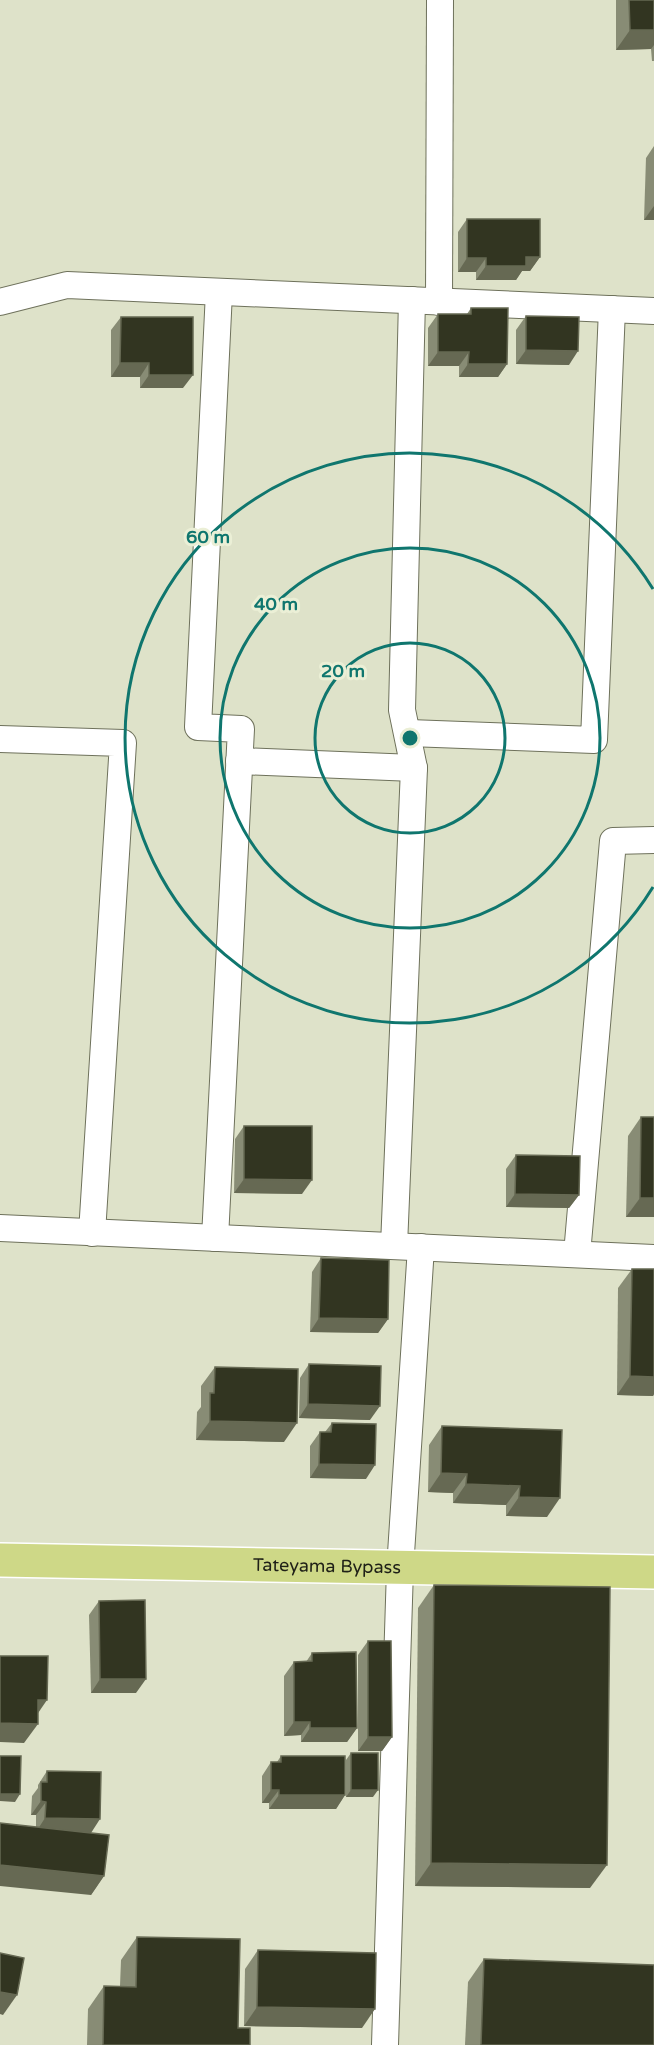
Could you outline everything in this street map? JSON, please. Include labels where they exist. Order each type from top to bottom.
[{"type":"highway","name":"Tateyama Bypass","points":[[0,1560],[654,1572]]},
{"type":"street","points":[[439,302],[440,0]]},
{"type":"street","points":[[0,302],[67,285],[654,311]]},
{"type":"street","points":[[215,1238],[241,729],[198,727],[219,292]]},
{"type":"street","points":[[394,1246],[414,768],[409,733],[402,710],[412,300]]},
{"type":"street","points":[[409,733],[594,740],[612,309]]},
{"type":"street","points":[[0,739],[123,743],[92,1233]]},
{"type":"street","points":[[239,761],[414,768]]},
{"type":"street","points":[[577,1254],[613,841],[654,840]]},
{"type":"street","points":[[0,1228],[654,1258]]},
{"type":"street","points":[[385,2045],[400,1569],[421,1247]]},
{"type":"building","points":[[629,0],[654,0],[654,30],[630,30]]},
{"type":"building","points":[[467,219],[540,219],[540,257],[526,257],[526,266],[486,266],[486,258],[467,258]]},
{"type":"building","points":[[471,308],[508,308],[507,364],[468,364],[469,352],[438,352],[438,314],[471,314]]},
{"type":"building","points":[[526,316],[579,317],[578,351],[526,350]]},
{"type":"building","points":[[121,317],[193,317],[193,375],[149,375],[149,363],[120,363]]},
{"type":"building","points":[[641,1117],[654,1117],[654,1198],[640,1198]]},
{"type":"building","points":[[244,1126],[312,1126],[312,1180],[244,1179]]},
{"type":"building","points":[[516,1155],[580,1156],[579,1195],[515,1194]]},
{"type":"building","points":[[321,1258],[389,1260],[388,1319],[319,1318]]},
{"type":"building","points":[[632,1269],[654,1269],[654,1377],[630,1376]]},
{"type":"building","points":[[309,1364],[381,1366],[380,1406],[308,1404]]},
{"type":"building","points":[[215,1367],[298,1369],[297,1423],[210,1421],[210,1393],[214,1393]]},
{"type":"building","points":[[332,1423],[376,1424],[375,1465],[319,1464],[320,1432],[331,1432]]},
{"type":"building","points":[[442,1426],[562,1430],[560,1498],[519,1497],[520,1486],[466,1484],[467,1474],[441,1473]]},
{"type":"building","points":[[434,1585],[610,1587],[607,1865],[431,1863]]},
{"type":"building","points":[[145,1600],[146,1679],[100,1679],[99,1601]]},
{"type":"building","points":[[368,1641],[391,1641],[392,1737],[368,1737]]},
{"type":"building","points":[[356,1652],[357,1728],[310,1728],[310,1722],[294,1722],[294,1662],[312,1661],[312,1653]]},
{"type":"building","points":[[0,1656],[48,1656],[47,1700],[38,1700],[38,1724],[0,1723]]},
{"type":"building","points":[[351,1753],[378,1753],[378,1790],[351,1790]]},
{"type":"building","points":[[0,1756],[21,1756],[20,1794],[0,1794]]},
{"type":"building","points":[[281,1756],[345,1756],[345,1795],[279,1795],[279,1790],[271,1790],[271,1762],[281,1762]]},
{"type":"building","points":[[47,1771],[101,1772],[100,1819],[45,1818],[46,1802],[41,1801],[41,1782],[47,1782]]},
{"type":"building","points":[[0,1823],[109,1835],[104,1876],[0,1865]]},
{"type":"building","points":[[137,1937],[240,1939],[238,2028],[250,2028],[250,2045],[103,2045],[104,1986],[136,1987]]},
{"type":"building","points":[[258,1950],[376,1953],[375,2009],[257,2007]]},
{"type":"building","points":[[0,1953],[24,1958],[17,1995],[0,1992]]},
{"type":"building","points":[[484,1959],[654,1965],[654,2045],[481,2045]]}]
